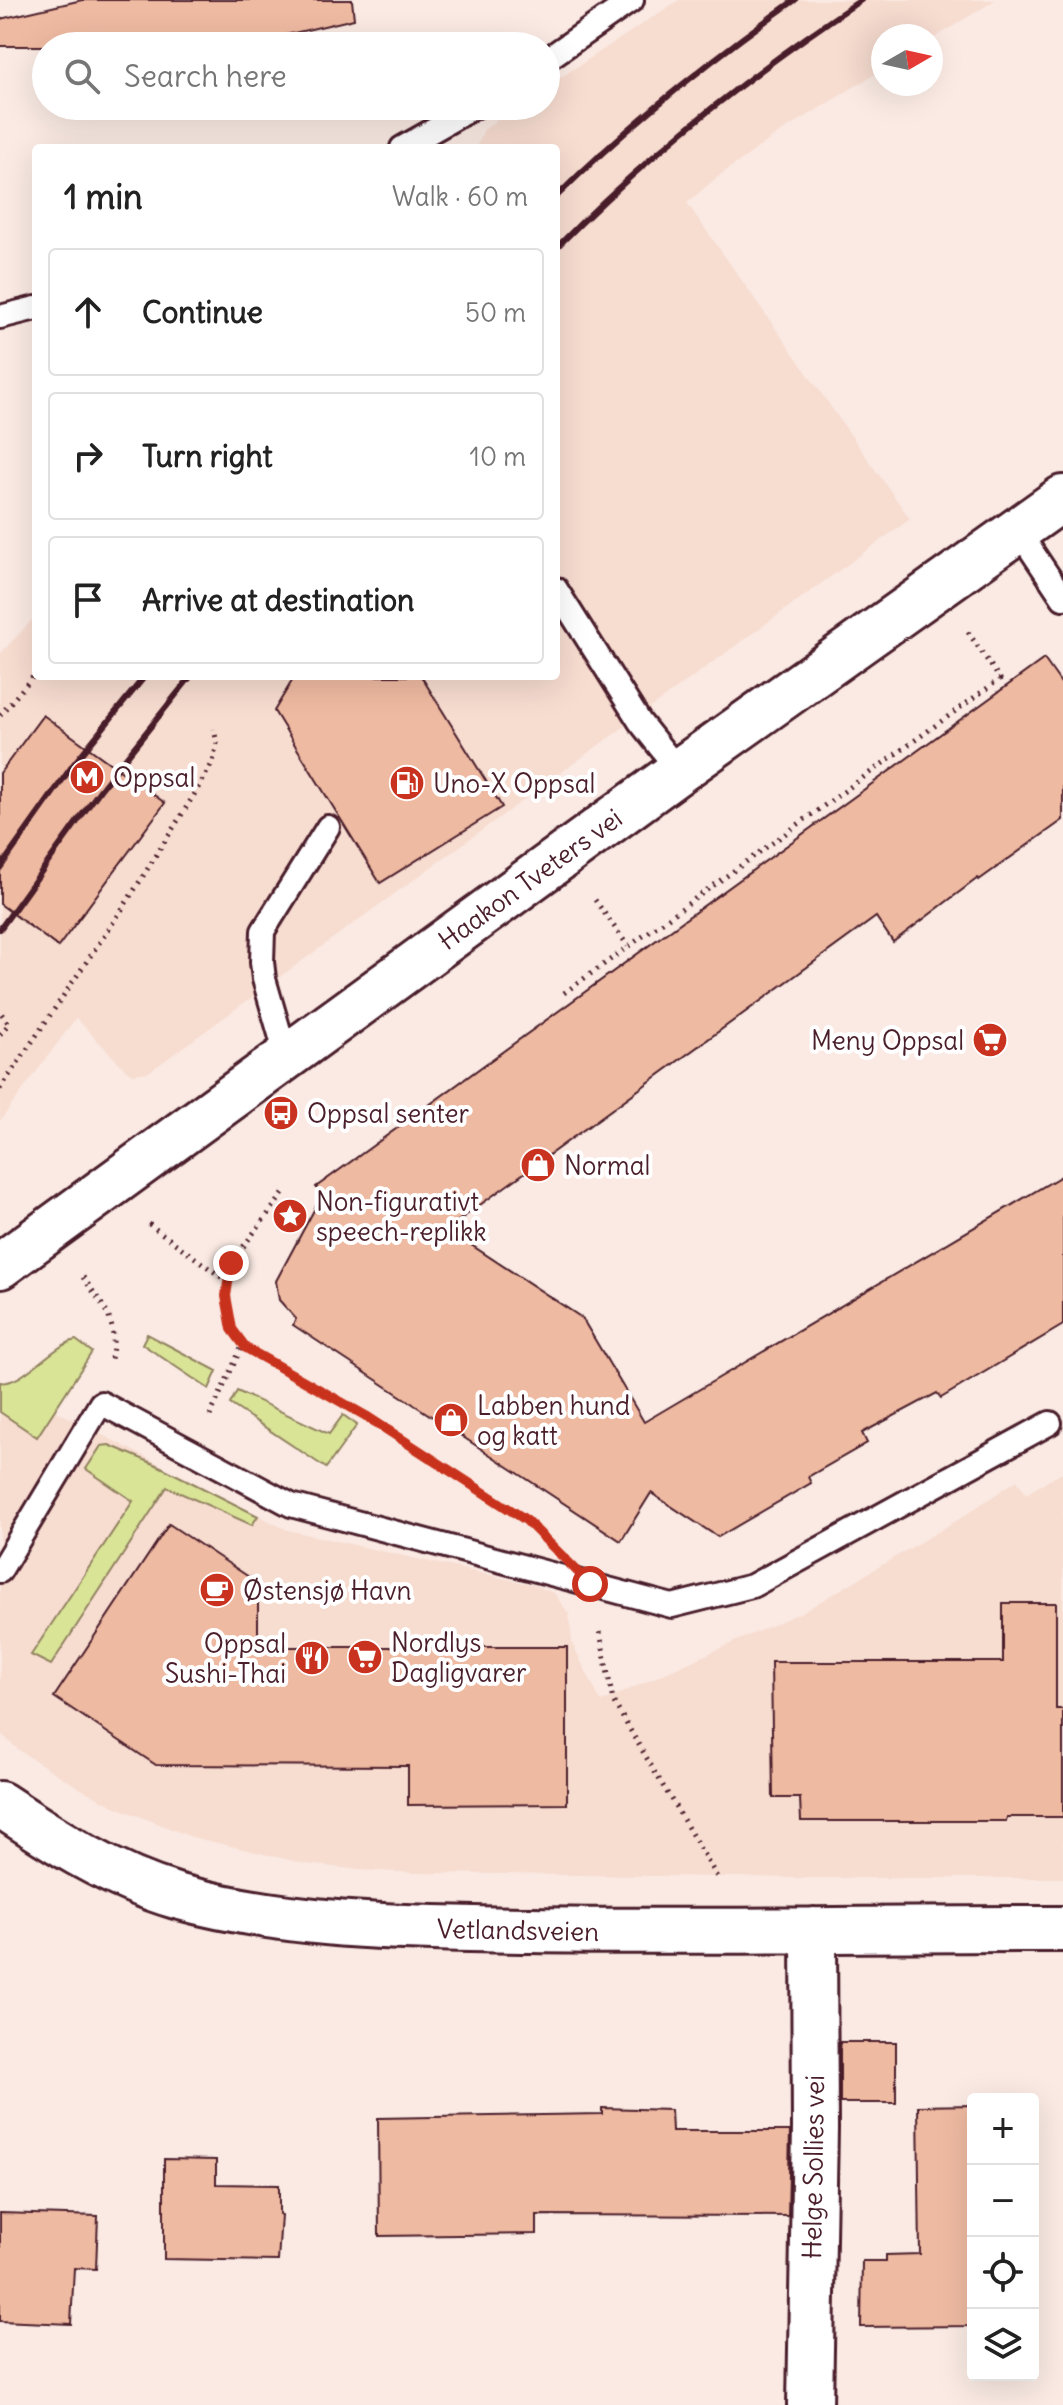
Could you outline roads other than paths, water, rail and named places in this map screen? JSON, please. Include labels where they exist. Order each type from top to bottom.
[{"type":"street","name":"Haakon Tveters vei","points":[[0,1266],[679,771],[1063,498]]},
{"type":"street","name":"Vetlandsveien","points":[[0,1804],[83,1858],[104,1867],[175,1895],[267,1916],[371,1927],[642,1932],[1063,1929]]},
{"type":"street","name":"Helge Sollies vei","points":[[810,2405],[815,2128],[814,1930]]},
{"type":"lane","points":[[560,50],[632,0]]},
{"type":"lane","points":[[409,144],[451,120]]},
{"type":"lane","points":[[0,317],[32,309]]},
{"type":"lane","points":[[1017,529],[1063,598]]},
{"type":"lane","points":[[560,595],[640,722],[679,771]]},
{"type":"lane","points":[[286,1055],[264,979],[263,931],[328,827]]},
{"type":"lane","points":[[0,1571],[101,1403],[291,1505],[672,1606],[752,1586],[1050,1423]]},
{"type":"railway","points":[[560,193],[671,93],[795,0]]},
{"type":"railway","points":[[560,244],[627,179],[702,116],[780,56],[861,0]]},
{"type":"railway","points":[[0,868],[73,765],[142,680]]},
{"type":"railway","points":[[0,929],[100,790],[188,680]]},
{"type":"place","name":"Oppsal","points":[[87,777]]},
{"type":"place","name":"Uno-X Oppsal","points":[[407,783]]},
{"type":"place","name":"Meny Oppsal","points":[[990,1040]]},
{"type":"place","name":"Oppsal senter","points":[[281,1113]]},
{"type":"place","name":"Normal","points":[[538,1165]]},
{"type":"place","name":"Non-figurativt speech-replikk","points":[[290,1216]]},
{"type":"place","name":"Labben hund og katt","points":[[451,1420]]},
{"type":"place","name":"Østensjø Havn","points":[[217,1590]]},
{"type":"place","name":"Nordlys Dagligvarer","points":[[365,1657]]},
{"type":"place","name":"Oppsal Sushi-Thai","points":[[312,1658]]}]
